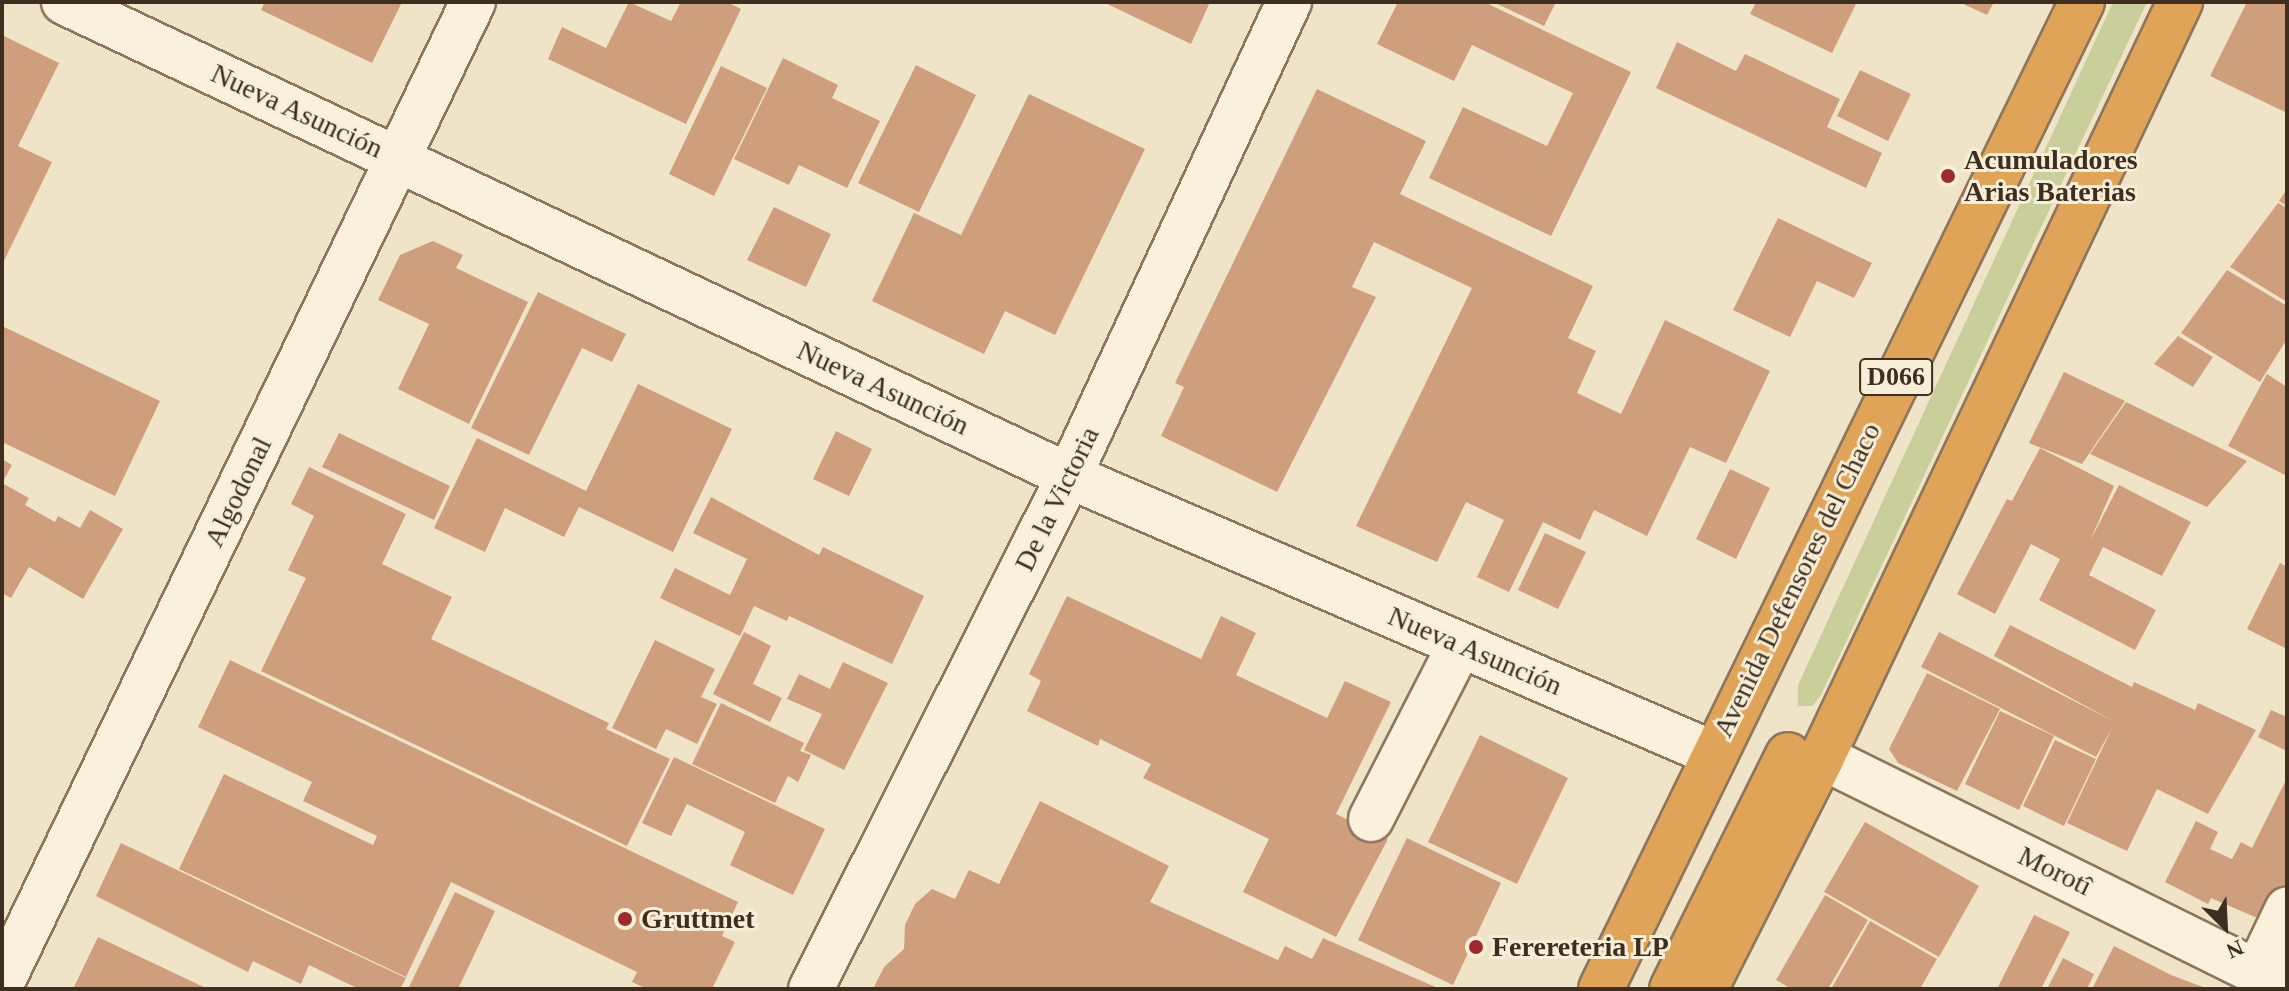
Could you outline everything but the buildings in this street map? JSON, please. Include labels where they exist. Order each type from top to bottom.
[{"type":"highway","name":"Avenida Defensores del Chaco","points":[[1601,989],[1712,753],[2082,2]]},
{"type":"highway","points":[[1705,989],[1805,756],[2180,2]]},
{"type":"highway","points":[[1712,753],[1805,756]]},
{"type":"highway","points":[[1672,989],[1805,756]]},
{"type":"street","name":"Nueva Asunción","points":[[64,2],[1069,476],[1712,753]]},
{"type":"street","name":"Algodonal","points":[[2,982],[473,2]]},
{"type":"street","name":"De la Victoria","points":[[811,989],[1069,476],[1289,2]]},
{"type":"street","points":[[1371,819],[1460,645]]},
{"type":"street","name":"Morotî","points":[[1805,756],[2273,979]]},
{"type":"street","points":[[2273,979],[2287,910]]},
{"type":"green space","points":[[2113,2],[2147,2],[1820,697],[1812,706],[1798,706],[1798,685]]},
{"type":"place","name":"Acumuladores Arias Baterias","points":[[1948,176]]},
{"type":"place","name":"Gruttmet","points":[[625,919]]},
{"type":"place","name":"Ferereteria LP","points":[[1476,947]]}]
